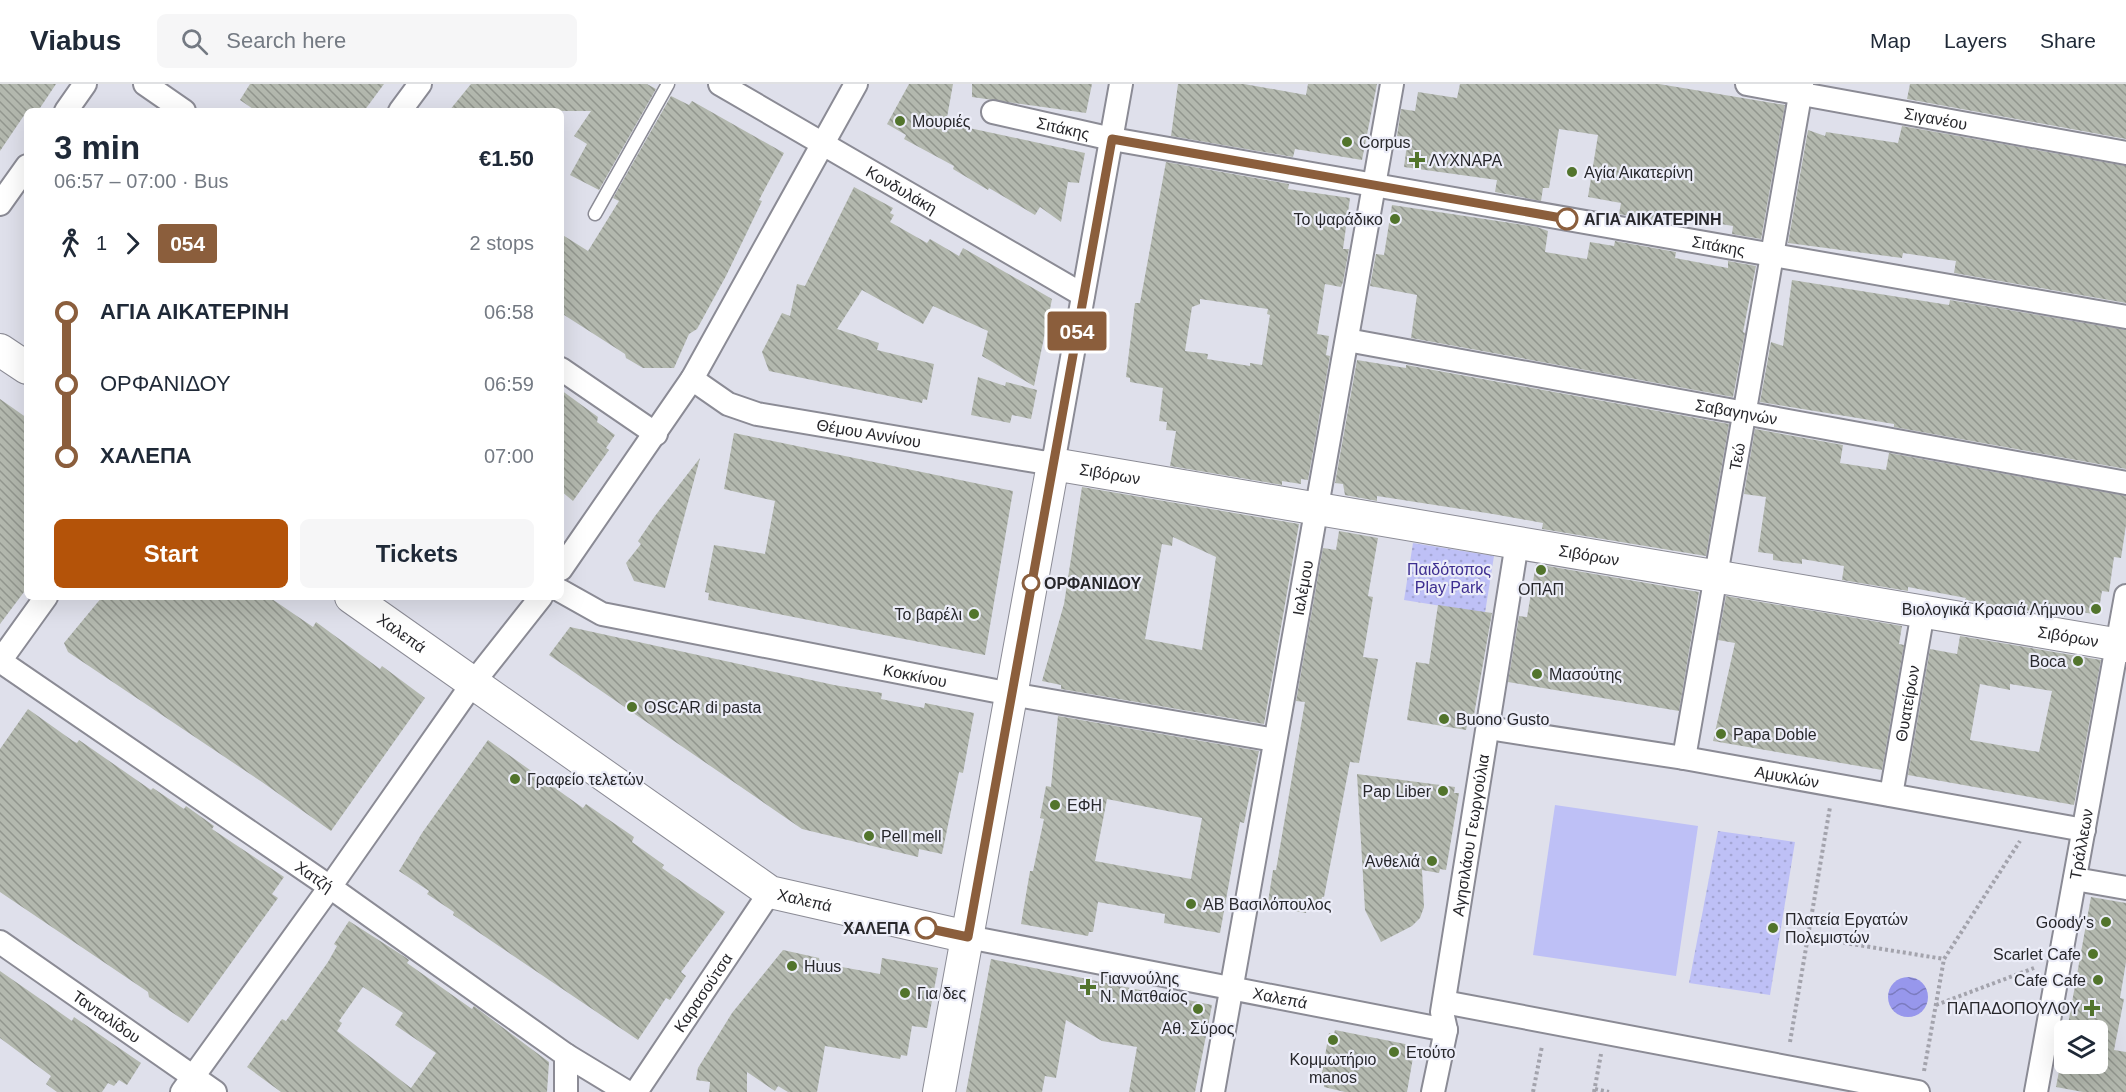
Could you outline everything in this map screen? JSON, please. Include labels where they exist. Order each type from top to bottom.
[{"type":"street","points":[[68,108],[85,84]]},
{"type":"street","points":[[145,84],[180,108]]},
{"type":"street","points":[[402,108],[420,84]]},
{"type":"street","name":"Κονδυλάκη","points":[[720,84],[824,142],[1083,296]]},
{"type":"street","points":[[564,565],[692,379],[856,84]]},
{"type":"street","points":[[939,1092],[1121,84]]},
{"type":"street","name":"Ιαλέμου","points":[[1213,1092],[1392,84]]},
{"type":"street","name":"Σιγανέου","points":[[1747,84],[1801,89],[2126,153]]},
{"type":"street","name":"Τεώ","points":[[1684,758],[1801,89]]},
{"type":"street","name":"Σιτάκης","points":[[993,112],[1112,139],[2126,317]]},
{"type":"street","points":[[0,204],[24,170]]},
{"type":"street","name":"Σαβαγηνών","points":[[1347,340],[1744,411],[2126,483]]},
{"type":"street","points":[[0,350],[24,366]]},
{"type":"street","points":[[564,371],[656,434]]},
{"type":"street","name":"Θέμου Αννίνου","points":[[692,379],[728,404],[757,414],[1053,464]]},
{"type":"street","name":"Σιβόρων","points":[[1053,464],[2122,646]]},
{"type":"street","name":"Αγησιλάου Γεωργούλια","points":[[1433,1092],[1446,1030],[1442,1012],[1517,543]]},
{"type":"street","name":"Κοκκίνου","points":[[564,593],[602,614],[1011,694],[1275,740]]},
{"type":"street","name":"Τράλλεων","points":[[2036,1092],[2084,830],[2122,646],[2126,596]]},
{"type":"street","points":[[0,661],[44,600]]},
{"type":"street","name":"Χαλεπά","points":[[355,600],[770,892],[968,937],[1446,1030]]},
{"type":"street","points":[[187,1084],[330,887],[473,683],[539,600]]},
{"type":"street","name":"Θυατείρων","points":[[1891,795],[1923,612]]},
{"type":"street","name":"Χατζή","points":[[0,661],[330,887],[566,1054],[627,1092]]},
{"type":"street","name":"Αμυκλών","points":[[1488,728],[1684,758],[2084,830]]},
{"type":"street","points":[[2075,879],[2126,888]]},
{"type":"street","name":"Καρασούτσα","points":[[636,1092],[770,892]]},
{"type":"street","name":"Τανταλίδου","points":[[0,942],[187,1084],[215,1092]]},
{"type":"street","points":[[1444,1002],[1785,1067],[1920,1087]]},
{"type":"street","points":[[566,1054],[566,1092]]},
{"type":"lane","points":[[595,214],[668,84]]},
{"type":"path","points":[[1785,1067],[1834,784]]},
{"type":"path","points":[[1920,1087],[1944,959],[2033,820]]},
{"type":"path","points":[[1808,937],[1944,959]]},
{"type":"path","points":[[1936,1005],[2060,959]]},
{"type":"path","points":[[1533,1092],[1546,1022]]},
{"type":"path","points":[[1605,1033],[1594,1091],[1609,1092]]},
{"type":"green space","name":"Παιδότοπος Play Park","points":[[1413,543],[1494,556],[1485,613],[1404,600]]},
{"type":"green space","points":[[1555,805],[1698,826],[1676,976],[1533,955]]},
{"type":"green space","points":[[1718,831],[1795,842],[1770,995],[1689,983]]},
{"type":"water","points":[[1908,977],[1922,983],[1928,997],[1922,1011],[1908,1017],[1894,1011],[1888,997],[1894,983]]},
{"type":"building","points":[[0,84],[56,84],[40,108],[24,108],[24,115],[0,151]]},
{"type":"building","points":[[250,84],[384,84],[366,108],[252,108],[240,100]]},
{"type":"building","points":[[471,84],[647,84],[656,89],[599,190],[570,175],[587,144],[574,136],[591,111],[564,111],[564,108],[451,108]]},
{"type":"building","points":[[909,84],[953,84],[946,123],[1085,153],[1079,183],[1068,182],[1061,222],[1040,207],[1035,215],[989,188],[988,190],[953,169],[954,166],[904,139],[906,135],[887,124]]},
{"type":"building","points":[[972,84],[1092,84],[1086,113],[972,97]]},
{"type":"building","points":[[1178,84],[1244,84],[1306,95],[1308,84],[1377,84],[1362,160],[1295,149],[1293,157],[1171,136]]},
{"type":"building","points":[[1460,84],[1659,84],[1785,105],[1761,239],[1732,234],[1733,226],[1685,218],[1681,225],[1619,214],[1621,203],[1588,197],[1598,135],[1559,129],[1549,188],[1543,188],[1541,201],[1495,192],[1497,180],[1404,167],[1408,137],[1397,136],[1401,109],[1415,111],[1418,92],[1457,98]]},
{"type":"building","points":[[1910,84],[2126,84],[2126,139],[1907,99]]},
{"type":"building","points":[[671,96],[689,105],[692,101],[784,153],[759,200],[762,201],[726,276],[697,329],[689,334],[674,368],[643,368],[564,315],[564,236],[588,251],[619,201],[613,198]]},
{"type":"building","points":[[1902,126],[2126,166],[2126,303],[1954,273],[1956,261],[1903,253],[1902,258],[1788,243],[1808,130],[1825,136],[1826,132],[1898,143]]},
{"type":"building","points":[[1166,162],[1289,184],[1288,189],[1350,198],[1343,249],[1349,249],[1343,282],[1341,287],[1325,284],[1317,334],[1329,336],[1326,355],[1330,356],[1308,480],[1301,479],[1301,484],[1282,481],[1282,485],[1170,466],[1176,431],[1166,430],[1167,422],[1159,421],[1163,388],[1130,382],[1130,378],[1126,377],[1135,303],[1140,303]],"holes":[[[1200,299],[1268,309],[1267,314],[1270,315],[1262,365],[1250,363],[1250,366],[1207,359],[1208,354],[1185,351],[1192,307],[1200,304]]]},
{"type":"building","points":[[854,187],[893,208],[890,213],[894,215],[890,222],[927,243],[930,239],[959,256],[963,248],[1052,299],[1034,386],[982,356],[988,331],[933,306],[923,324],[862,290],[837,329],[879,343],[877,350],[934,364],[927,400],[923,399],[922,403],[769,371],[762,352],[782,313],[790,316],[797,284],[805,286]]},
{"type":"building","points":[[1392,205],[1537,227],[1548,231],[1545,252],[1587,259],[1590,242],[1614,246],[1615,241],[1676,252],[1675,258],[1728,268],[1728,261],[1756,266],[1733,397],[1411,338],[1417,295],[1370,286],[1376,254],[1384,255]]},
{"type":"building","points":[[1792,280],[1949,305],[1950,300],[2126,330],[2126,469],[1894,427],[1894,424],[1760,402],[1771,342],[1783,346]]},
{"type":"building","points":[[1357,360],[1406,368],[1406,365],[1729,424],[1706,556],[1542,529],[1543,523],[1493,514],[1377,496],[1377,501],[1345,495],[1343,484],[1335,483]]},
{"type":"building","points":[[978,377],[1005,386],[1006,382],[1037,390],[1031,419],[1012,415],[1010,423],[971,415]]},
{"type":"building","points":[[564,392],[598,417],[597,422],[615,435],[606,448],[609,450],[573,501],[564,494]]},
{"type":"building","points":[[0,399],[24,416],[24,592],[0,624]]},
{"type":"building","points":[[1755,429],[1843,445],[1840,463],[1886,470],[1889,453],[2126,496],[2126,525],[2121,558],[2114,557],[2109,592],[2102,591],[2098,615],[2066,609],[2065,617],[1965,600],[1966,598],[1908,587],[1908,591],[1842,580],[1844,566],[1802,559],[1802,564],[1773,560],[1773,554],[1758,552],[1766,497],[1744,494]]},
{"type":"building","points":[[734,433],[1013,491],[985,655],[708,600],[709,593],[705,592],[714,545],[765,554],[775,501],[724,489]]},
{"type":"building","points":[[700,458],[665,588],[634,581],[626,563],[641,544],[638,541],[655,516]]},
{"type":"building","points":[[1082,487],[1299,524],[1264,724],[1061,689],[1061,685],[1042,681],[1064,604]],"holes":[[[1173,537],[1216,557],[1202,650],[1145,639],[1162,544],[1172,546]]]},
{"type":"building","points":[[1339,531],[1378,538],[1368,596],[1373,597],[1363,657],[1378,659],[1359,763],[1350,762],[1324,897],[1320,905],[1308,902],[1306,913],[1271,907],[1271,903],[1268,902],[1273,870],[1276,870],[1305,702],[1296,701],[1323,548],[1336,550]]},
{"type":"building","points":[[1536,564],[1699,592],[1679,711],[1508,682],[1519,616],[1527,617]]},
{"type":"building","points":[[1726,596],[1902,626],[1899,644],[1904,645],[1882,770],[1713,741],[1735,643],[1718,640]]},
{"type":"building","points":[[100,600],[273,600],[313,627],[316,622],[380,669],[382,666],[425,698],[331,831],[68,652],[64,643]]},
{"type":"building","points":[[1438,605],[1492,613],[1472,726],[1467,725],[1466,730],[1407,720],[1416,662],[1429,664]]},
{"type":"building","points":[[570,627],[834,685],[882,693],[881,699],[924,708],[925,703],[974,713],[963,773],[959,772],[942,854],[919,849],[918,857],[802,829],[549,655]]},
{"type":"building","points":[[1960,636],[2101,660],[2074,805],[1908,775],[1930,649],[1957,654]],"holes":[[[1980,684],[2010,690],[2010,684],[2052,691],[2039,752],[1970,740]]]},
{"type":"building","points":[[28,709],[73,741],[77,743],[79,740],[151,790],[153,788],[184,809],[186,806],[214,826],[212,829],[284,877],[272,894],[278,898],[188,1023],[149,997],[148,992],[0,892],[0,749]]},
{"type":"building","points":[[1058,716],[1259,751],[1244,823],[1240,822],[1220,933],[1164,923],[1165,914],[1098,902],[1093,932],[1089,932],[1088,936],[1021,924],[1030,871],[1033,871],[1044,819],[1040,818],[1046,786],[1051,787]],"holes":[[[1107,799],[1202,818],[1191,879],[1095,861]]]},
{"type":"building","points":[[488,740],[583,808],[586,804],[634,837],[632,842],[664,865],[662,868],[725,912],[681,972],[686,976],[670,1000],[666,998],[638,1040],[453,915],[454,912],[427,894],[429,891],[399,871],[422,833]]},
{"type":"building","points":[[1357,774],[1455,787],[1454,793],[1459,793],[1446,870],[1440,869],[1439,873],[1422,870],[1424,907],[1420,918],[1412,926],[1381,942],[1365,910]]},
{"type":"building","points":[[2091,897],[2126,903],[2126,962],[2120,998],[2124,999],[2114,1050],[2126,1052],[2126,1092],[2083,1092],[2056,1087],[2058,1074],[2108,1074],[2108,1020],[2069,1020]]},
{"type":"building","points":[[349,921],[405,957],[409,960],[407,963],[472,1009],[474,1006],[549,1062],[547,1092],[281,1092],[247,1067],[282,1019],[286,1021],[328,962],[337,946],[334,944]],"holes":[[[363,987],[403,1013],[395,1025],[436,1053],[411,1088],[337,1031],[342,1023],[339,1021]]]},
{"type":"building","points":[[783,950],[819,958],[820,963],[880,974],[882,958],[938,968],[927,1028],[912,1026],[907,1056],[901,1055],[900,1059],[825,1046],[817,1092],[788,1092],[778,1086],[775,1091],[747,1072],[747,1092],[709,1092],[710,1082],[696,1080],[698,1068],[732,1013]]},
{"type":"building","points":[[991,959],[1212,1005],[1195,1092],[1129,1092],[1137,1047],[1102,1041],[1066,1020],[1056,1078],[1045,1076],[1042,1092],[966,1092]]},
{"type":"building","points":[[0,971],[72,1021],[74,1017],[141,1063],[127,1085],[119,1080],[114,1086],[108,1083],[102,1092],[57,1092],[46,1084],[51,1076],[0,1038]]},
{"type":"building","points":[[1335,1030],[1415,1046],[1407,1092],[1345,1092],[1320,1084],[1329,1033],[1334,1034]]},
{"type":"bus line","name":"054","points":[[926,928],[968,937],[1112,139],[1567,219]]},
{"type":"place","name":"Μουριές","points":[[900,121]]},
{"type":"place","name":"Corpus","points":[[1347,142]]},
{"type":"place","name":"ΛΥΧΝΑΡΑ","points":[[1417,160]]},
{"type":"place","name":"Αγία Αικατερίνη","points":[[1572,172]]},
{"type":"place","name":"Το ψαράδικο","points":[[1395,219]]},
{"type":"place","name":"ΑΓΙΑ ΑΙΚΑΤΕΡΙΝΗ","points":[[1567,219]]},
{"type":"place","name":"ΟΠΑΠ","points":[[1541,570]]},
{"type":"place","name":"ΟΡΦΑΝΙΔΟΥ","points":[[1031,583]]},
{"type":"place","name":"Βιολογικά Κρασιά Λήμνου","points":[[2096,609]]},
{"type":"place","name":"Το βαρέλι","points":[[974,614]]},
{"type":"place","name":"Boca","points":[[2078,661]]},
{"type":"place","name":"Μασούτης","points":[[1537,674]]},
{"type":"place","name":"OSCAR di pasta","points":[[632,707]]},
{"type":"place","name":"Buono Gusto","points":[[1444,719]]},
{"type":"place","name":"Papa Doble","points":[[1721,734]]},
{"type":"place","name":"Γραφείο τελετών","points":[[515,779]]},
{"type":"place","name":"Pap Liber","points":[[1443,791]]},
{"type":"place","name":"ΕΦΗ","points":[[1055,805]]},
{"type":"place","name":"Pell mell","points":[[869,836]]},
{"type":"place","name":"Ανθελιά","points":[[1432,861]]},
{"type":"place","name":"ΑΒ Βασιλόπουλος","points":[[1191,904]]},
{"type":"place","name":"Goody's","points":[[2106,922]]},
{"type":"place","name":"ΧΑΛΕΠΑ","points":[[926,928]]},
{"type":"place","name":"Πλατεία Εργατών Πολεμιστών","points":[[1773,928]]},
{"type":"place","name":"Scarlet Cafe","points":[[2093,954]]},
{"type":"place","name":"Huus","points":[[792,966]]},
{"type":"place","name":"Cafe Cafe","points":[[2098,980]]},
{"type":"place","name":"Γιαννούλης Ν. Ματθαίος","points":[[1088,987]]},
{"type":"place","name":"Για δες","points":[[905,993]]},
{"type":"place","name":"ΠΑΠΑΔΟΠΟΥΛΟΥ","points":[[2092,1008]]},
{"type":"place","name":"Αθ. Σύρος","points":[[1198,1009]]},
{"type":"place","name":"Κομμωτήριο manos","points":[[1333,1040]]},
{"type":"place","name":"Ετούτο","points":[[1394,1052]]}]
